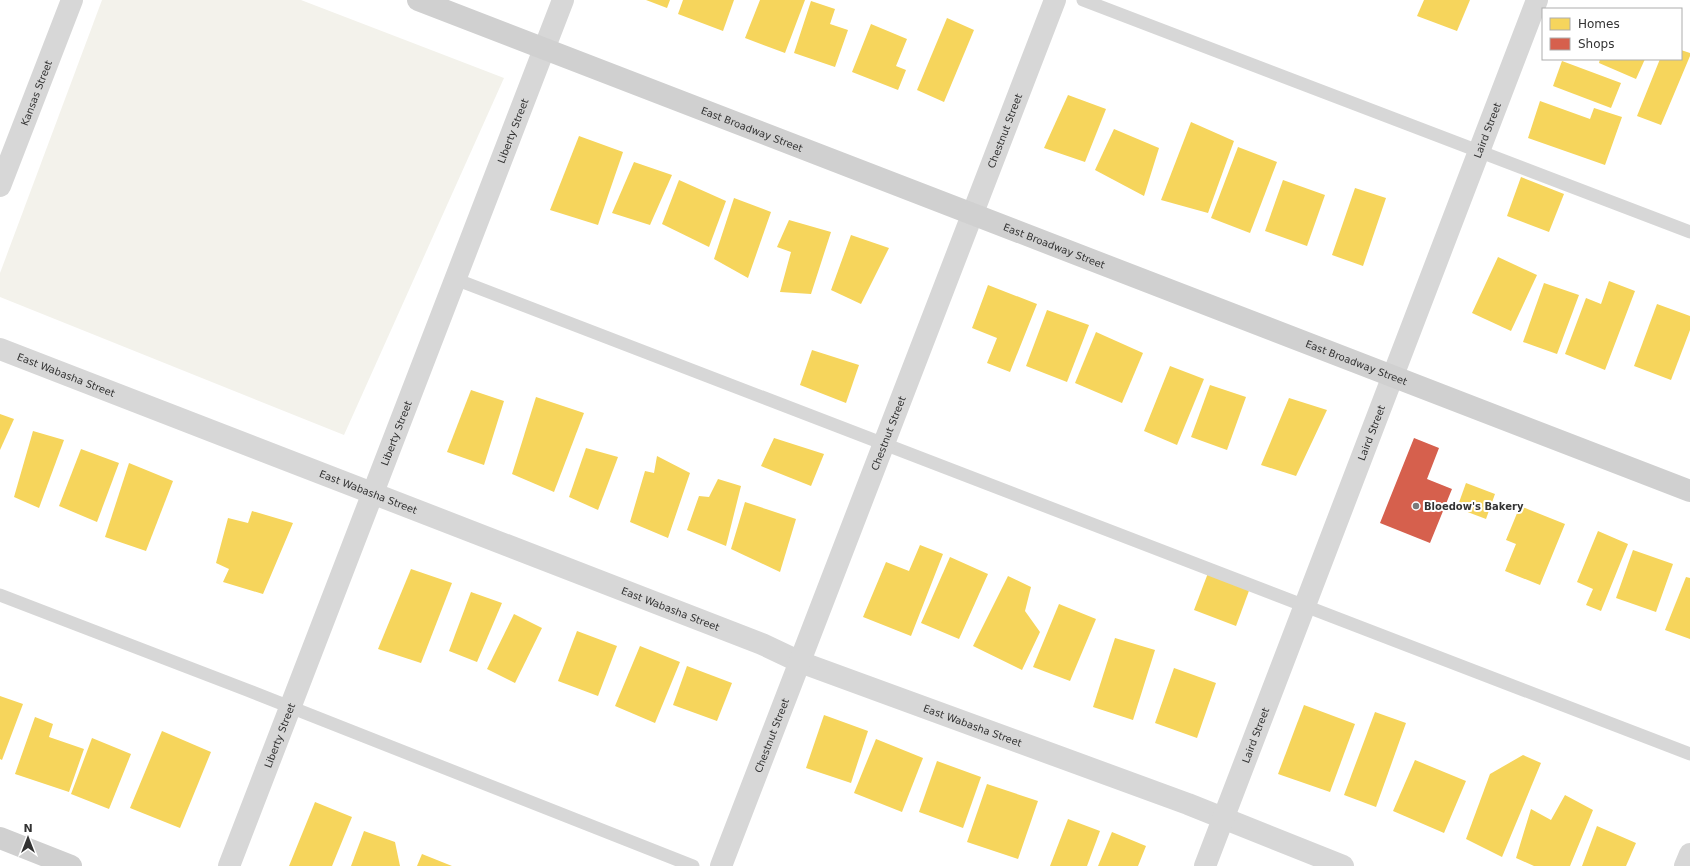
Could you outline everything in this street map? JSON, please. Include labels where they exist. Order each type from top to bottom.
[{"type":"main road","name":"East Broadway Street","points":[[418,0],[1690,491]]},
{"type":"main road","points":[[0,838],[71,866]]},
{"type":"street","name":"Kansas Street","points":[[0,186],[72,0]]},
{"type":"street","name":"Liberty Street","points":[[229,866],[563,0]]},
{"type":"street","name":"Chestnut Street","points":[[721,866],[1055,0]]},
{"type":"street","name":"Laird Street","points":[[1205,866],[1538,0]]},
{"type":"street","name":"East Wabasha Street","points":[[0,349],[754,641],[800,662],[1224,819],[1343,866]]},
{"type":"street","points":[[1685,866],[1690,854]]},
{"type":"lane","points":[[1083,0],[1480,150],[1690,232]]},
{"type":"lane","points":[[455,279],[1690,754]]},
{"type":"lane","points":[[0,595],[291,707],[694,866]]},
{"type":"shaded area","points":[[102,0],[301,0],[504,78],[344,435],[0,297],[0,273]]},
{"type":"building: Homes","points":[[646,0],[670,0],[667,8]]},
{"type":"building: Homes","points":[[683,0],[734,0],[723,31],[678,14]]},
{"type":"building: Homes","points":[[760,0],[805,0],[785,53],[745,38]]},
{"type":"building: Homes","points":[[1424,0],[1470,0],[1457,31],[1417,16]]},
{"type":"building: Homes","points":[[811,1],[835,9],[830,24],[848,30],[835,67],[794,53]]},
{"type":"building: Homes","points":[[947,18],[974,30],[944,102],[917,90]]},
{"type":"building: Homes","points":[[871,24],[907,39],[896,66],[906,70],[898,90],[852,72]]},
{"type":"building: Homes","points":[[1682,50],[1690,53],[1661,125],[1637,116],[1660,60],[1682,60]]},
{"type":"building: Homes","points":[[1600,60],[1645,60],[1636,79],[1599,63]]},
{"type":"building: Homes","points":[[1562,61],[1621,83],[1611,108],[1553,86]]},
{"type":"building: Homes","points":[[1068,95],[1106,109],[1085,162],[1044,148]]},
{"type":"building: Homes","points":[[1540,101],[1590,119],[1594,108],[1622,117],[1605,165],[1528,138]]},
{"type":"building: Homes","points":[[1191,122],[1234,141],[1208,213],[1161,200]]},
{"type":"building: Homes","points":[[1114,129],[1159,148],[1144,196],[1095,170]]},
{"type":"building: Homes","points":[[579,136],[623,152],[598,225],[550,210]]},
{"type":"building: Homes","points":[[1238,147],[1277,162],[1250,233],[1211,218]]},
{"type":"building: Homes","points":[[634,162],[672,175],[650,225],[612,213]]},
{"type":"building: Homes","points":[[1521,177],[1564,194],[1549,232],[1507,216]]},
{"type":"building: Homes","points":[[679,180],[726,201],[709,247],[662,224]]},
{"type":"building: Homes","points":[[1283,180],[1325,195],[1307,246],[1265,231]]},
{"type":"building: Homes","points":[[1355,188],[1386,198],[1363,266],[1332,255]]},
{"type":"building: Homes","points":[[734,198],[771,212],[748,278],[714,259]]},
{"type":"building: Homes","points":[[789,220],[831,232],[811,294],[780,292],[791,252],[777,247]]},
{"type":"building: Homes","points":[[851,235],[889,248],[861,304],[831,290]]},
{"type":"building: Homes","points":[[1498,257],[1537,275],[1511,331],[1472,313]]},
{"type":"building: Homes","points":[[1609,281],[1635,291],[1605,370],[1565,354],[1586,298],[1601,304]]},
{"type":"building: Homes","points":[[1544,283],[1579,295],[1557,354],[1523,342]]},
{"type":"building: Homes","points":[[988,285],[1037,304],[1010,372],[987,363],[997,338],[972,328]]},
{"type":"building: Homes","points":[[1657,304],[1690,316],[1690,330],[1671,380],[1634,366]]},
{"type":"building: Homes","points":[[1047,310],[1089,325],[1067,382],[1026,366]]},
{"type":"building: Homes","points":[[1096,332],[1143,353],[1122,403],[1075,383]]},
{"type":"building: Homes","points":[[812,350],[859,365],[846,403],[800,385]]},
{"type":"building: Homes","points":[[1170,366],[1204,379],[1177,445],[1144,431]]},
{"type":"building: Homes","points":[[1210,385],[1246,397],[1227,450],[1191,437]]},
{"type":"building: Homes","points":[[471,390],[504,401],[484,465],[447,452]]},
{"type":"building: Homes","points":[[536,397],[584,413],[554,492],[512,474]]},
{"type":"building: Homes","points":[[1289,398],[1327,410],[1296,476],[1261,465]]},
{"type":"building: Homes","points":[[0,414],[14,419],[0,450]]},
{"type":"building: Homes","points":[[33,431],[64,440],[39,508],[14,497]]},
{"type":"building: Homes","points":[[774,438],[824,454],[811,486],[761,466]]},
{"type":"building: Homes","points":[[586,448],[618,457],[598,510],[569,497]]},
{"type":"building: Homes","points":[[81,449],[119,463],[97,522],[59,506]]},
{"type":"building: Homes","points":[[657,456],[690,473],[668,538],[630,522],[645,471],[654,473]]},
{"type":"building: Homes","points":[[129,463],[173,481],[146,551],[105,537]]},
{"type":"building: Homes","points":[[718,479],[741,486],[726,546],[687,530],[699,496],[709,497]]},
{"type":"building: Homes","points":[[1466,483],[1495,494],[1486,519],[1457,508]]},
{"type":"building: Homes","points":[[745,502],[796,519],[780,572],[731,549]]},
{"type":"building: Homes","points":[[1520,506],[1565,524],[1540,585],[1505,571],[1516,544],[1506,540]]},
{"type":"building: Homes","points":[[252,511],[293,523],[263,594],[223,582],[229,569],[216,563],[228,518],[248,523]]},
{"type":"building: Homes","points":[[1598,531],[1628,544],[1601,611],[1586,605],[1593,589],[1577,582]]},
{"type":"building: Homes","points":[[920,545],[943,554],[911,636],[863,617],[886,562],[909,571]]},
{"type":"building: Homes","points":[[1633,550],[1673,564],[1656,612],[1616,598]]},
{"type":"building: Homes","points":[[950,557],[988,574],[959,639],[921,623]]},
{"type":"building: Homes","points":[[411,569],[452,583],[421,663],[378,649]]},
{"type":"building: Homes","points":[[1208,573],[1250,588],[1236,626],[1194,610]]},
{"type":"building: Homes","points":[[1008,576],[1031,587],[1025,611],[1040,632],[1022,670],[973,646]]},
{"type":"building: Homes","points":[[1686,577],[1690,578],[1690,639],[1665,630]]},
{"type":"building: Homes","points":[[471,592],[502,603],[477,662],[449,651]]},
{"type":"building: Homes","points":[[1059,604],[1096,619],[1070,681],[1033,667]]},
{"type":"building: Homes","points":[[514,614],[542,628],[515,683],[487,669]]},
{"type":"building: Homes","points":[[577,631],[617,646],[598,696],[558,681]]},
{"type":"building: Homes","points":[[1115,638],[1155,650],[1133,720],[1093,707]]},
{"type":"building: Homes","points":[[640,646],[680,662],[655,723],[615,706]]},
{"type":"building: Homes","points":[[687,666],[732,683],[717,721],[673,705]]},
{"type":"building: Homes","points":[[1174,668],[1216,683],[1197,738],[1155,723]]},
{"type":"building: Homes","points":[[0,696],[23,704],[2,760],[0,759]]},
{"type":"building: Homes","points":[[1304,705],[1355,724],[1330,792],[1278,774]]},
{"type":"building: Homes","points":[[1375,712],[1406,723],[1376,807],[1344,795]]},
{"type":"building: Homes","points":[[824,715],[868,731],[851,783],[806,768]]},
{"type":"building: Homes","points":[[35,717],[53,724],[49,737],[84,749],[69,792],[15,774]]},
{"type":"building: Homes","points":[[162,731],[211,752],[180,828],[130,808]]},
{"type":"building: Homes","points":[[92,738],[131,754],[109,809],[71,794]]},
{"type":"building: Homes","points":[[876,739],[923,758],[902,812],[854,793]]},
{"type":"building: Homes","points":[[1523,755],[1541,763],[1502,857],[1466,839],[1490,774]]},
{"type":"building: Homes","points":[[1415,760],[1466,781],[1444,833],[1393,811]]},
{"type":"building: Homes","points":[[937,761],[981,777],[963,828],[919,812]]},
{"type":"building: Homes","points":[[987,784],[1038,801],[1018,859],[967,842]]},
{"type":"building: Homes","points":[[1565,795],[1593,810],[1570,866],[1534,866],[1516,858],[1531,809],[1551,820]]},
{"type":"building: Homes","points":[[315,802],[352,817],[332,866],[289,866]]},
{"type":"building: Homes","points":[[1068,819],[1100,831],[1087,866],[1050,866]]},
{"type":"building: Homes","points":[[1597,826],[1636,843],[1626,866],[1582,866]]},
{"type":"building: Homes","points":[[364,831],[395,842],[400,866],[351,866]]},
{"type":"building: Homes","points":[[1112,832],[1146,846],[1138,866],[1098,866]]},
{"type":"building: Homes","points":[[422,854],[452,866],[417,866]]},
{"type":"building: Shops","name":"Bloedow's Bakery","points":[[1414,438],[1439,448],[1427,479],[1452,489],[1430,543],[1380,523]]},
{"type":"place","name":"Bloedow's Bakery","points":[[1416,506]]}]
